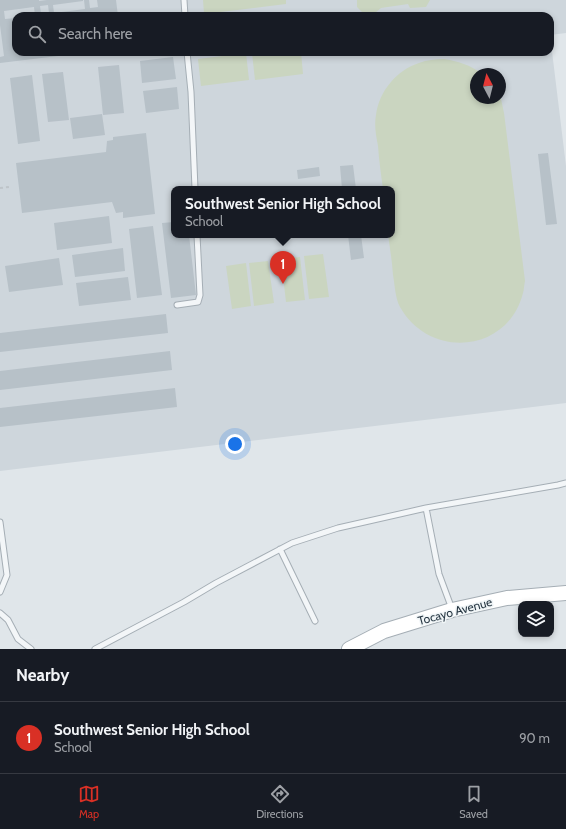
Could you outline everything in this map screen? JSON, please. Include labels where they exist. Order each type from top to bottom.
[{"type":"main road","name":"Tocayo Avenue","points":[[349,649],[384,632],[452,610],[507,598],[566,593]]},
{"type":"lane","points":[[184,0],[185,12]]},
{"type":"lane","points":[[188,56],[195,186]]},
{"type":"lane","points":[[177,305],[198,302],[200,295],[198,238]]},
{"type":"lane","points":[[95,649],[292,543],[338,528],[426,508],[566,483]]},
{"type":"lane","points":[[426,508],[439,574],[452,610]]},
{"type":"lane","points":[[0,522],[7,575],[0,592]]},
{"type":"lane","points":[[280,549],[315,621]]},
{"type":"lane","points":[[0,613],[8,620],[18,639],[31,649]]},
{"type":"path","points":[[0,188],[9,187]]},
{"type":"shaded area","points":[[0,0],[566,0],[566,33],[554,34],[554,12],[12,12],[12,56],[553,56],[566,166],[566,403],[0,471]]},
{"type":"green space","points":[[203,0],[286,0],[286,4],[220,12],[204,12]]},
{"type":"green space","points":[[357,0],[430,0],[426,7],[410,8],[408,4],[381,8],[376,12],[362,12],[357,7]]},
{"type":"green space","points":[[222,56],[246,56],[249,80],[201,86],[198,59]]},
{"type":"green space","points":[[252,56],[301,56],[303,74],[255,80]]},
{"type":"green space","points":[[444,59],[473,68],[470,68],[470,104],[502,104],[504,113],[525,281],[523,293],[515,313],[502,328],[485,338],[467,342],[448,342],[430,336],[413,324],[400,307],[395,291],[388,238],[395,238],[395,186],[383,186],[375,123],[376,115],[381,98],[390,83],[403,71],[411,66],[425,61]]},
{"type":"green space","points":[[323,254],[329,297],[309,299],[304,256]]},
{"type":"green space","points":[[300,257],[305,300],[286,302],[281,259]]},
{"type":"green space","points":[[268,261],[274,303],[254,306],[249,263]]},
{"type":"green space","points":[[246,263],[251,306],[232,309],[226,266]]},
{"type":"building","points":[[0,0],[83,0],[53,5],[54,12],[49,12],[48,5],[40,6],[41,12],[35,12],[34,7],[4,11],[5,19],[12,18],[12,56],[58,56],[0,63],[0,57],[4,56],[0,25]]},
{"type":"building","points":[[84,0],[89,0],[90,8],[98,7],[97,0],[116,0],[118,12],[62,12],[85,9]]},
{"type":"building","points":[[173,57],[176,79],[142,83],[140,61]]},
{"type":"building","points":[[119,65],[124,113],[103,115],[98,67]]},
{"type":"building","points":[[63,72],[69,120],[48,122],[42,74]]},
{"type":"building","points":[[32,75],[40,141],[18,144],[10,78]]},
{"type":"building","points":[[177,87],[179,109],[146,113],[143,91]]},
{"type":"building","points":[[102,114],[105,135],[73,139],[70,118]]},
{"type":"building","points":[[146,133],[155,214],[123,218],[123,212],[116,213],[112,202],[22,213],[16,163],[106,152],[107,141],[113,140],[113,137]]},
{"type":"building","points":[[548,153],[557,224],[546,225],[538,154]]},
{"type":"building","points":[[353,165],[356,186],[342,186],[340,166]]},
{"type":"building","points":[[319,167],[320,176],[298,179],[297,170]]},
{"type":"building","points":[[109,216],[112,243],[57,250],[54,223]]},
{"type":"building","points":[[171,222],[171,238],[189,238],[196,295],[171,298],[162,223]]},
{"type":"building","points":[[153,226],[162,295],[137,298],[129,229]]},
{"type":"building","points":[[348,238],[361,238],[364,258],[351,260]]},
{"type":"building","points":[[123,248],[125,271],[75,277],[72,255]]},
{"type":"building","points":[[59,258],[63,285],[9,292],[5,266]]},
{"type":"building","points":[[128,277],[131,300],[79,306],[76,283]]},
{"type":"building","points":[[166,314],[168,333],[0,352],[0,333]]},
{"type":"building","points":[[170,351],[172,370],[0,390],[0,371]]},
{"type":"building","points":[[175,388],[177,407],[0,427],[0,408]]},
{"type":"place","name":"Southwest Senior High School","points":[[283,284]]}]
